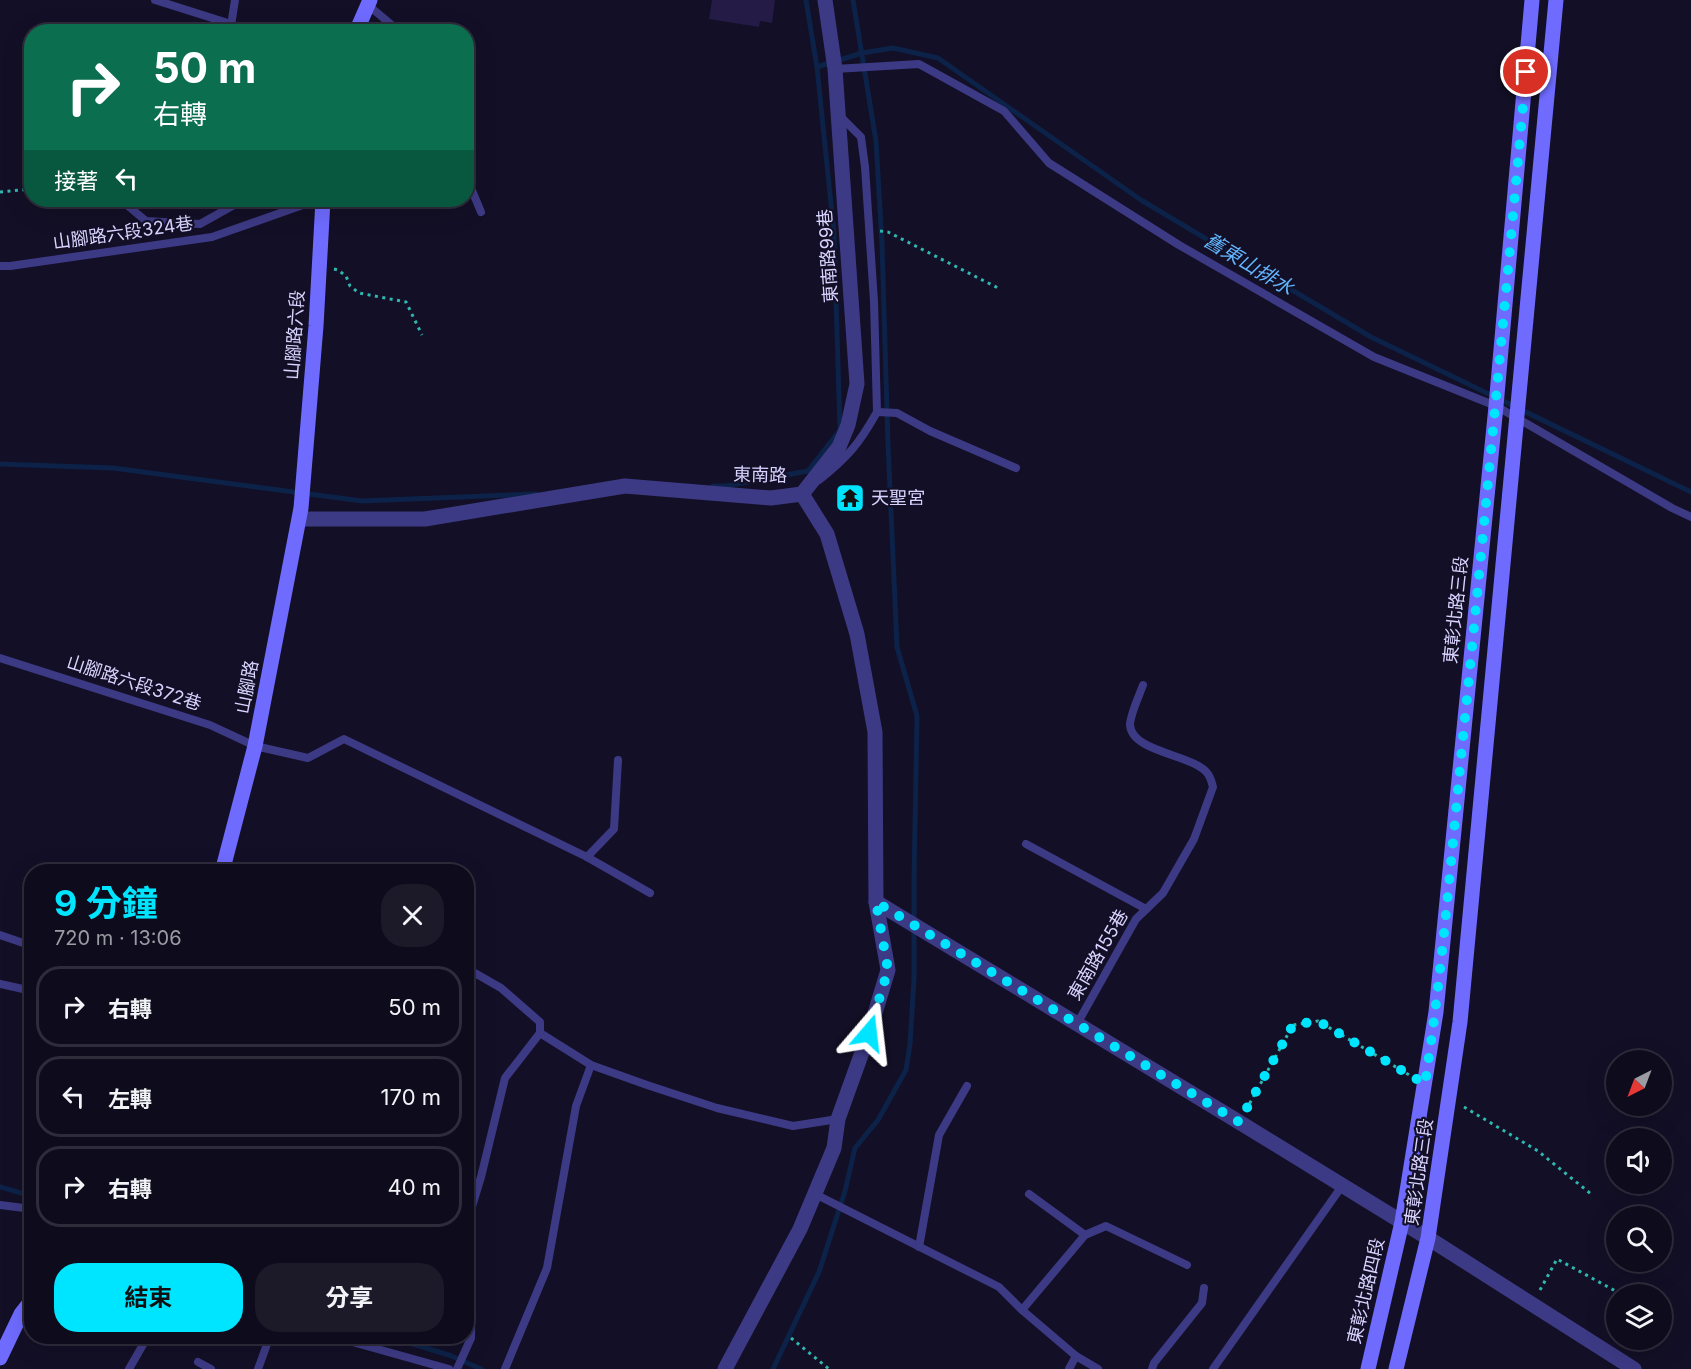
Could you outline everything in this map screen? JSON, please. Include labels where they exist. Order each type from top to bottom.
[{"type":"street","name":"東南路99巷","points":[[802,494],[838,447],[848,425],[857,384],[835,69],[825,0]]},
{"type":"street","name":"東彰北路三段","points":[[1402,1222],[1436,1012],[1496,406],[1532,0]]},
{"type":"street","name":"東彰北路三段","points":[[1428,1238],[1461,1010],[1556,0]]},
{"type":"street","points":[[359,24],[369,2]]},
{"type":"street","name":"山腳路六段","points":[[300,513],[305,474],[323,207]]},
{"type":"street","name":"東南路","points":[[300,513],[425,519],[625,486],[771,498],[802,494],[827,534],[859,645],[875,732],[876,902],[888,970],[869,1033],[838,1119],[834,1148],[800,1229],[724,1369]]},
{"type":"street","name":"山腳路","points":[[224,864],[255,746],[300,513]]},
{"type":"street","points":[[876,902],[1428,1238],[1634,1369]]},
{"type":"street","name":"東彰北路四段","points":[[1368,1369],[1402,1222]]},
{"type":"street","points":[[1396,1369],[1428,1238]]},
{"type":"street","points":[[0,1358],[24,1310]]},
{"type":"lane","points":[[155,0],[220,24]]},
{"type":"lane","points":[[232,24],[236,0]]},
{"type":"lane","points":[[369,2],[392,24]]},
{"type":"lane","points":[[835,69],[919,64],[1004,111],[1049,163],[1179,245],[1374,357],[1496,406],[1691,517]]},
{"type":"lane","points":[[802,494],[843,462],[877,412],[874,301],[865,167],[861,137],[838,113]]},
{"type":"lane","points":[[474,195],[481,212]]},
{"type":"lane","points":[[129,207],[146,221],[200,224],[230,207]]},
{"type":"lane","name":"山腳路六段324巷","points":[[0,266],[212,237],[297,207]]},
{"type":"lane","points":[[877,412],[897,413],[930,431],[1017,468]]},
{"type":"lane","name":"山腳路六段372巷","points":[[0,658],[210,725],[255,746],[308,758],[344,739],[587,857]]},
{"type":"lane","name":"東南路155巷","points":[[1077,1024],[1136,919],[1163,893],[1194,839],[1214,787],[1207,772],[1191,762],[1151,747],[1137,739],[1132,733],[1130,722],[1143,685]]},
{"type":"lane","points":[[618,760],[614,829],[587,857],[650,893]]},
{"type":"lane","points":[[1026,844],[1146,909]]},
{"type":"lane","points":[[0,935],[24,943]]},
{"type":"lane","points":[[474,973],[501,988],[540,1022],[540,1033],[505,1078],[474,1200]]},
{"type":"lane","points":[[0,984],[24,989]]},
{"type":"lane","points":[[540,1033],[591,1065],[717,1108],[793,1126],[838,1119]]},
{"type":"lane","points":[[505,1369],[547,1268],[576,1106],[591,1065]]},
{"type":"lane","points":[[920,1247],[939,1135],[967,1086]]},
{"type":"lane","points":[[1213,1369],[1342,1186]]},
{"type":"lane","points":[[815,1194],[999,1287],[1076,1356],[1098,1369]]},
{"type":"lane","points":[[1029,1194],[1085,1235]]},
{"type":"lane","points":[[0,1205],[24,1208]]},
{"type":"lane","points":[[1022,1310],[1085,1235],[1106,1226],[1187,1265]]},
{"type":"lane","points":[[1152,1369],[1154,1363],[1202,1302],[1204,1288]]},
{"type":"lane","points":[[129,1369],[143,1344]]},
{"type":"lane","points":[[258,1369],[267,1344]]},
{"type":"lane","points":[[357,1344],[429,1367],[449,1369]]},
{"type":"lane","points":[[457,1369],[468,1344]]},
{"type":"lane","points":[[1069,1369],[1076,1356]]},
{"type":"lane","points":[[198,1362],[211,1369]]},
{"type":"path","points":[[0,192],[24,190]]},
{"type":"path","points":[[870,231],[888,232],[1000,289]]},
{"type":"path","points":[[319,266],[338,270],[346,276],[350,286],[359,293],[406,302],[422,335]]},
{"type":"path","points":[[1239,1122],[1293,1025],[1318,1021],[1425,1084]]},
{"type":"path","points":[[1449,1098],[1538,1151],[1591,1194]]},
{"type":"path","points":[[1532,1304],[1557,1259],[1606,1286]]},
{"type":"path","points":[[791,1338],[829,1369]]},
{"type":"building","points":[[712,0],[775,0],[772,23],[760,21],[759,27],[709,19]]},
{"type":"waterway","points":[[713,486],[726,486],[808,471],[840,430],[834,234],[817,67],[806,0]]},
{"type":"waterway","points":[[773,1369],[819,1272],[845,1191],[855,1148],[878,1120],[906,1070],[914,978],[917,716],[897,647],[876,141],[853,0]]},
{"type":"waterway","name":"舊東山排水","points":[[817,67],[862,53],[893,48],[938,58],[1141,200],[1371,337],[1691,492]]},
{"type":"waterway","points":[[0,464],[113,468],[362,501],[536,494]]},
{"type":"waterway","points":[[0,1187],[24,1194]]},
{"type":"waterway","points":[[413,1344],[449,1355],[481,1369]]},
{"type":"place","name":"天聖宮","points":[[850,498]]},
{"type":"route","points":[[869,1033],[888,970],[876,902],[1239,1122],[1293,1025],[1318,1021],[1425,1084],[1436,1012],[1496,406],[1526,72]]}]
